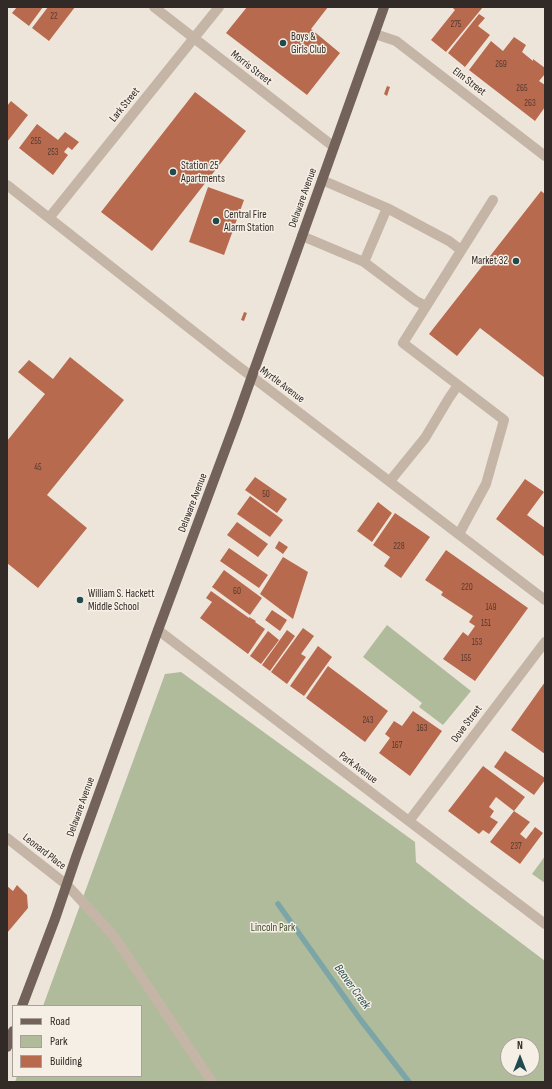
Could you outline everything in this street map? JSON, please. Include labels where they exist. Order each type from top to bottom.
[{"type":"main road","name":"Delaware Avenue","points":[[22,1005],[158,630],[237,418],[384,7]]},
{"type":"main road","points":[[7,1047],[12,1034]]},
{"type":"street","name":"Morris Street","points":[[154,7],[334,147]]},
{"type":"street","name":"Lark Street","points":[[49,218],[219,7]]},
{"type":"street","name":"Elm Street","points":[[374,34],[396,41],[545,156]]},
{"type":"street","points":[[322,180],[387,208],[449,241],[461,250]]},
{"type":"street","name":"Myrtle Avenue","points":[[7,185],[251,376],[545,600]]},
{"type":"street","points":[[458,534],[486,484],[504,420],[403,343],[493,200]]},
{"type":"street","points":[[364,262],[387,208]]},
{"type":"street","points":[[302,236],[364,262],[416,301],[426,306]]},
{"type":"street","points":[[390,481],[425,438],[458,384]]},
{"type":"street","name":"Park Avenue","points":[[158,630],[545,924]]},
{"type":"street","name":"Dove Street","points":[[409,821],[545,642]]},
{"type":"street","name":"Leonard Place","points":[[7,838],[67,885],[113,936],[212,1082]]},
{"type":"green space","points":[[387,625],[471,691],[443,725],[419,707],[422,703],[363,657]]},
{"type":"green space","name":"Lincoln Park","points":[[181,672],[415,842],[416,862],[545,961],[545,1082],[15,1082],[17,1077],[142,1077],[142,1005],[43,1005],[165,674]]},
{"type":"green space","points":[[545,856],[545,883],[532,874]]},
{"type":"building","points":[[17,7],[43,7],[29,26],[12,13]]},
{"type":"building","points":[[48,7],[75,7],[49,41],[32,28]]},
{"type":"building","name":"Boys & Girls Club","points":[[247,7],[328,7],[311,29],[340,53],[307,95],[226,33]]},
{"type":"building","points":[[452,7],[483,7],[446,52],[431,40],[455,10]]},
{"type":"building","points":[[479,14],[485,18],[478,26],[490,35],[465,67],[448,53]]},
{"type":"building","points":[[514,37],[526,45],[522,52],[545,68],[545,74],[539,81],[545,85],[545,107],[535,121],[469,70],[491,41],[503,51]]},
{"type":"building","points":[[387,86],[390,87],[387,96],[384,94]]},
{"type":"building","name":"Station 25 Apartments","points":[[195,92],[246,131],[152,251],[101,212]]},
{"type":"building","points":[[11,101],[28,115],[7,142],[7,106]]},
{"type":"building","points":[[37,124],[58,140],[65,132],[79,142],[72,150],[68,147],[64,152],[68,155],[53,175],[19,148]]},
{"type":"building","name":"Central Fire Alarm Station","points":[[208,187],[244,200],[224,255],[189,242]]},
{"type":"building","name":"Market 32","points":[[541,191],[545,194],[545,378],[480,328],[457,356],[429,334]]},
{"type":"building","points":[[244,312],[247,313],[244,321],[241,320]]},
{"type":"building","points":[[70,357],[124,400],[47,495],[87,528],[38,588],[7,563],[7,441],[45,394],[18,372],[29,360],[53,379]]},
{"type":"building","points":[[255,477],[287,499],[277,513],[245,490]]},
{"type":"building","points":[[525,479],[544,492],[527,515],[545,528],[545,557],[496,519]]},
{"type":"building","points":[[250,496],[283,520],[270,537],[237,514]]},
{"type":"building","points":[[378,502],[392,513],[372,542],[357,531]]},
{"type":"building","points":[[395,513],[430,537],[401,578],[384,566],[390,557],[373,545]]},
{"type":"building","points":[[237,522],[268,544],[258,557],[227,535]]},
{"type":"building","points":[[279,541],[288,547],[283,554],[275,548]]},
{"type":"building","points":[[229,548],[268,575],[259,588],[220,561]]},
{"type":"building","points":[[446,550],[528,608],[475,681],[443,659],[463,632],[468,636],[475,626],[469,622],[473,616],[441,595],[443,592],[425,580]]},
{"type":"building","points":[[283,557],[308,572],[293,619],[260,594]]},
{"type":"building","points":[[224,570],[262,598],[250,615],[212,587]]},
{"type":"building","points":[[211,591],[249,618],[256,621],[255,622],[265,629],[248,654],[200,618],[212,602],[206,598]]},
{"type":"building","points":[[272,610],[287,620],[280,631],[265,620]]},
{"type":"building","points":[[303,628],[314,636],[301,654],[306,657],[287,684],[271,672]]},
{"type":"building","points":[[287,630],[295,636],[270,671],[262,665]]},
{"type":"building","points":[[268,631],[279,640],[261,664],[250,656]]},
{"type":"building","points":[[318,646],[332,657],[304,696],[290,686]]},
{"type":"building","points":[[328,666],[388,711],[365,742],[306,698]]},
{"type":"building","points":[[545,682],[545,754],[511,730]]},
{"type":"building","points":[[413,711],[442,731],[410,776],[379,753],[390,738],[385,734],[394,721],[402,726]]},
{"type":"building","points":[[505,751],[545,778],[534,795],[494,767]]},
{"type":"building","points":[[483,766],[525,797],[514,811],[496,797],[489,807],[494,811],[490,817],[498,822],[489,834],[483,830],[479,834],[448,811]]},
{"type":"building","points":[[514,811],[530,822],[520,834],[526,839],[535,827],[543,833],[520,864],[490,842]]},
{"type":"building","points":[[17,885],[27,895],[28,908],[7,933],[7,886],[13,891]]},
{"type":"waterway","name":"Beaver Creek","points":[[278,904],[360,1019],[409,1082]]},
{"type":"place","name":"Boys & Girls Club","points":[[283,43]]},
{"type":"place","name":"Station 25 Apartments","points":[[173,172]]},
{"type":"place","name":"Central Fire Alarm Station","points":[[216,221]]},
{"type":"place","name":"Market 32","points":[[516,261]]},
{"type":"place","name":"William S. Hackett Middle School","points":[[80,600]]}]
